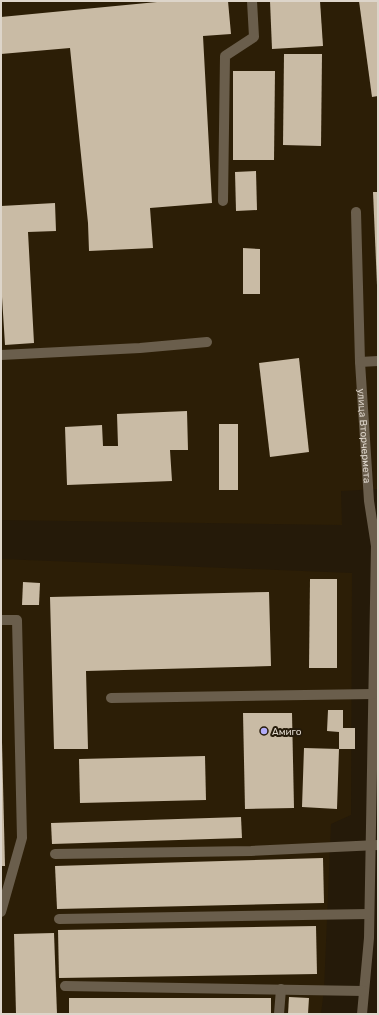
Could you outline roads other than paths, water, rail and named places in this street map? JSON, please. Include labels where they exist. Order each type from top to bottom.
[{"type":"street","points":[[223,201],[224,56],[254,37],[252,1]]},
{"type":"street","name":"улица Вторчермета","points":[[356,212],[360,362],[369,501],[376,546],[373,694],[374,845],[369,914],[373,938],[364,991],[362,1014]]},
{"type":"street","points":[[1,355],[140,348],[207,342]]},
{"type":"street","points":[[360,362],[378,361]]},
{"type":"street","points":[[1,620],[17,620],[22,838],[1,912]]},
{"type":"street","points":[[111,698],[373,694]]},
{"type":"street","points":[[55,854],[251,851],[374,845]]},
{"type":"street","points":[[59,919],[369,914]]},
{"type":"street","points":[[65,986],[364,991]]},
{"type":"street","points":[[279,1014],[281,989]]},
{"type":"place","name":"Амиго","points":[[264,731]]}]
